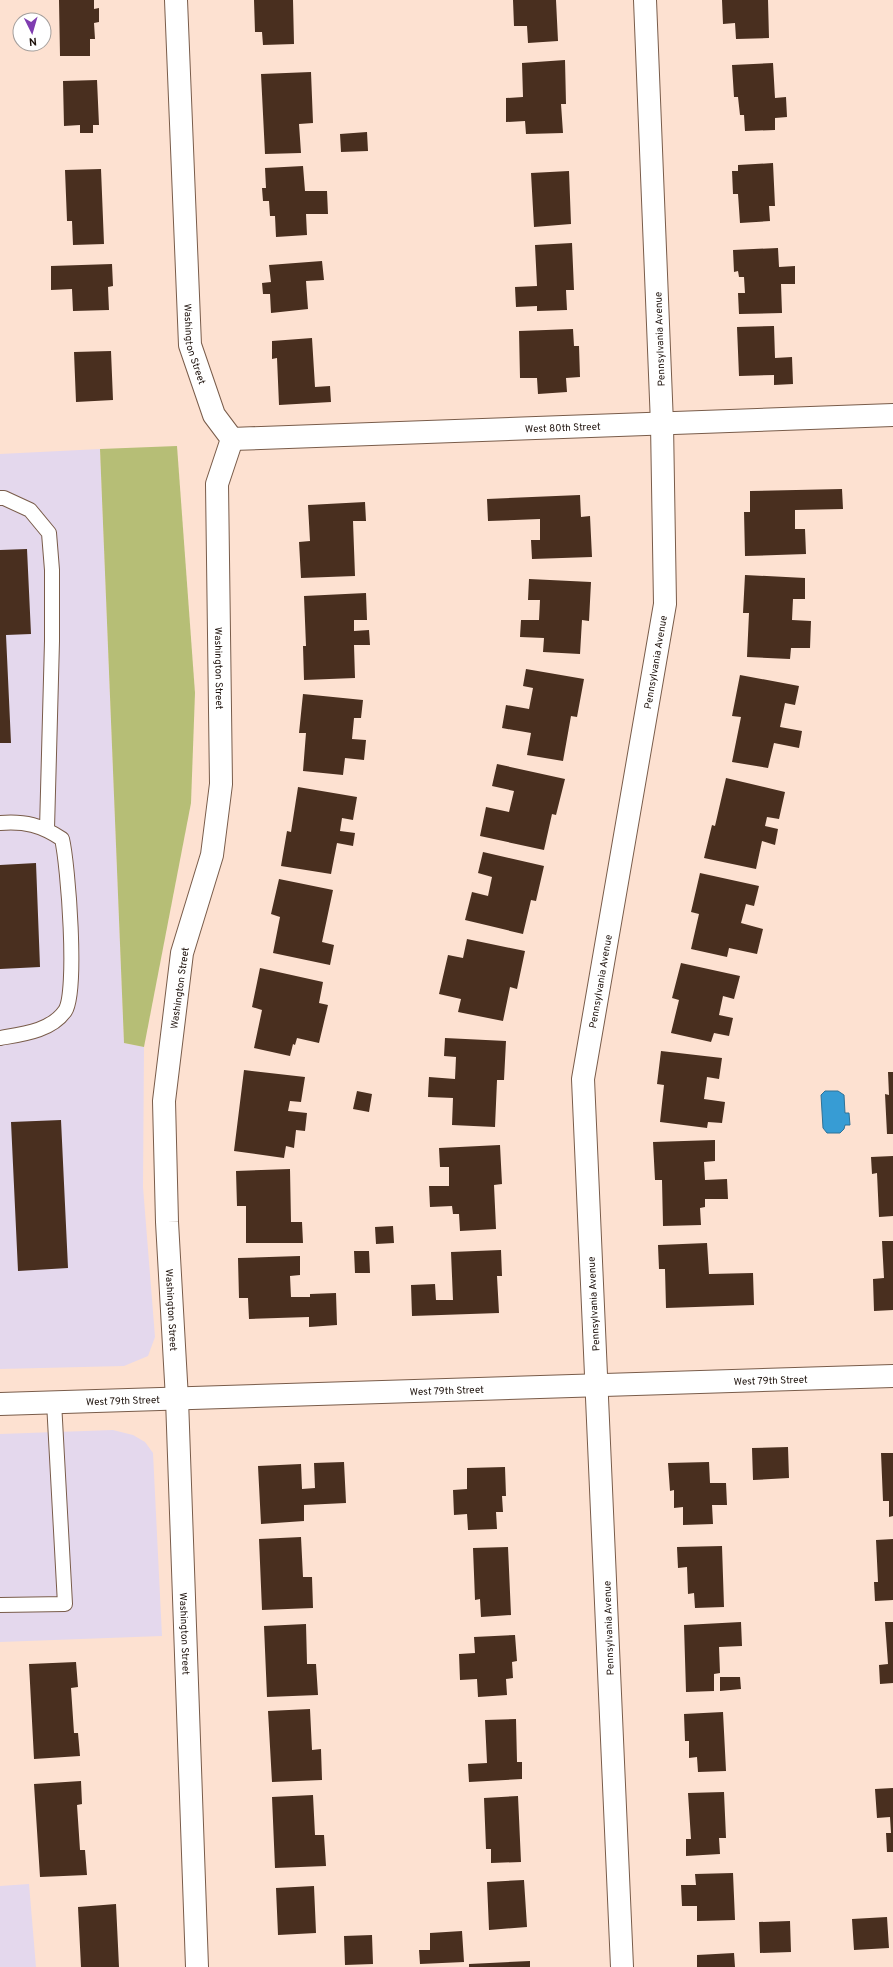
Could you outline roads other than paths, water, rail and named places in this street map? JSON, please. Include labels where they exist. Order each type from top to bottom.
[{"type":"street","name":"Washington Street","points":[[176,0],[190,345],[214,415],[232,440],[217,484],[220,784],[212,855],[182,953],[164,1101],[167,1222],[177,1399],[198,1967]]},
{"type":"street","name":"Pennsylvania Avenue","points":[[622,1967],[583,1079],[665,604],[662,424],[645,0]]},
{"type":"street","name":"West 80th Street","points":[[232,440],[893,414]]},
{"type":"street","name":"West 79th Street","points":[[0,1404],[893,1376]]},
{"type":"lane","points":[[0,498],[4,498],[30,510],[49,533],[52,570],[52,641],[47,829]]},
{"type":"lane","points":[[0,823],[21,822],[47,829],[62,838],[65,853],[72,984],[66,1010],[47,1027],[0,1038]]},
{"type":"lane","points":[[0,1605],[65,1604],[54,1402]]},
{"type":"water","points":[[825,1091],[838,1091],[844,1095],[845,1113],[849,1113],[850,1125],[845,1125],[844,1129],[840,1133],[827,1133],[823,1128],[821,1095]]}]
